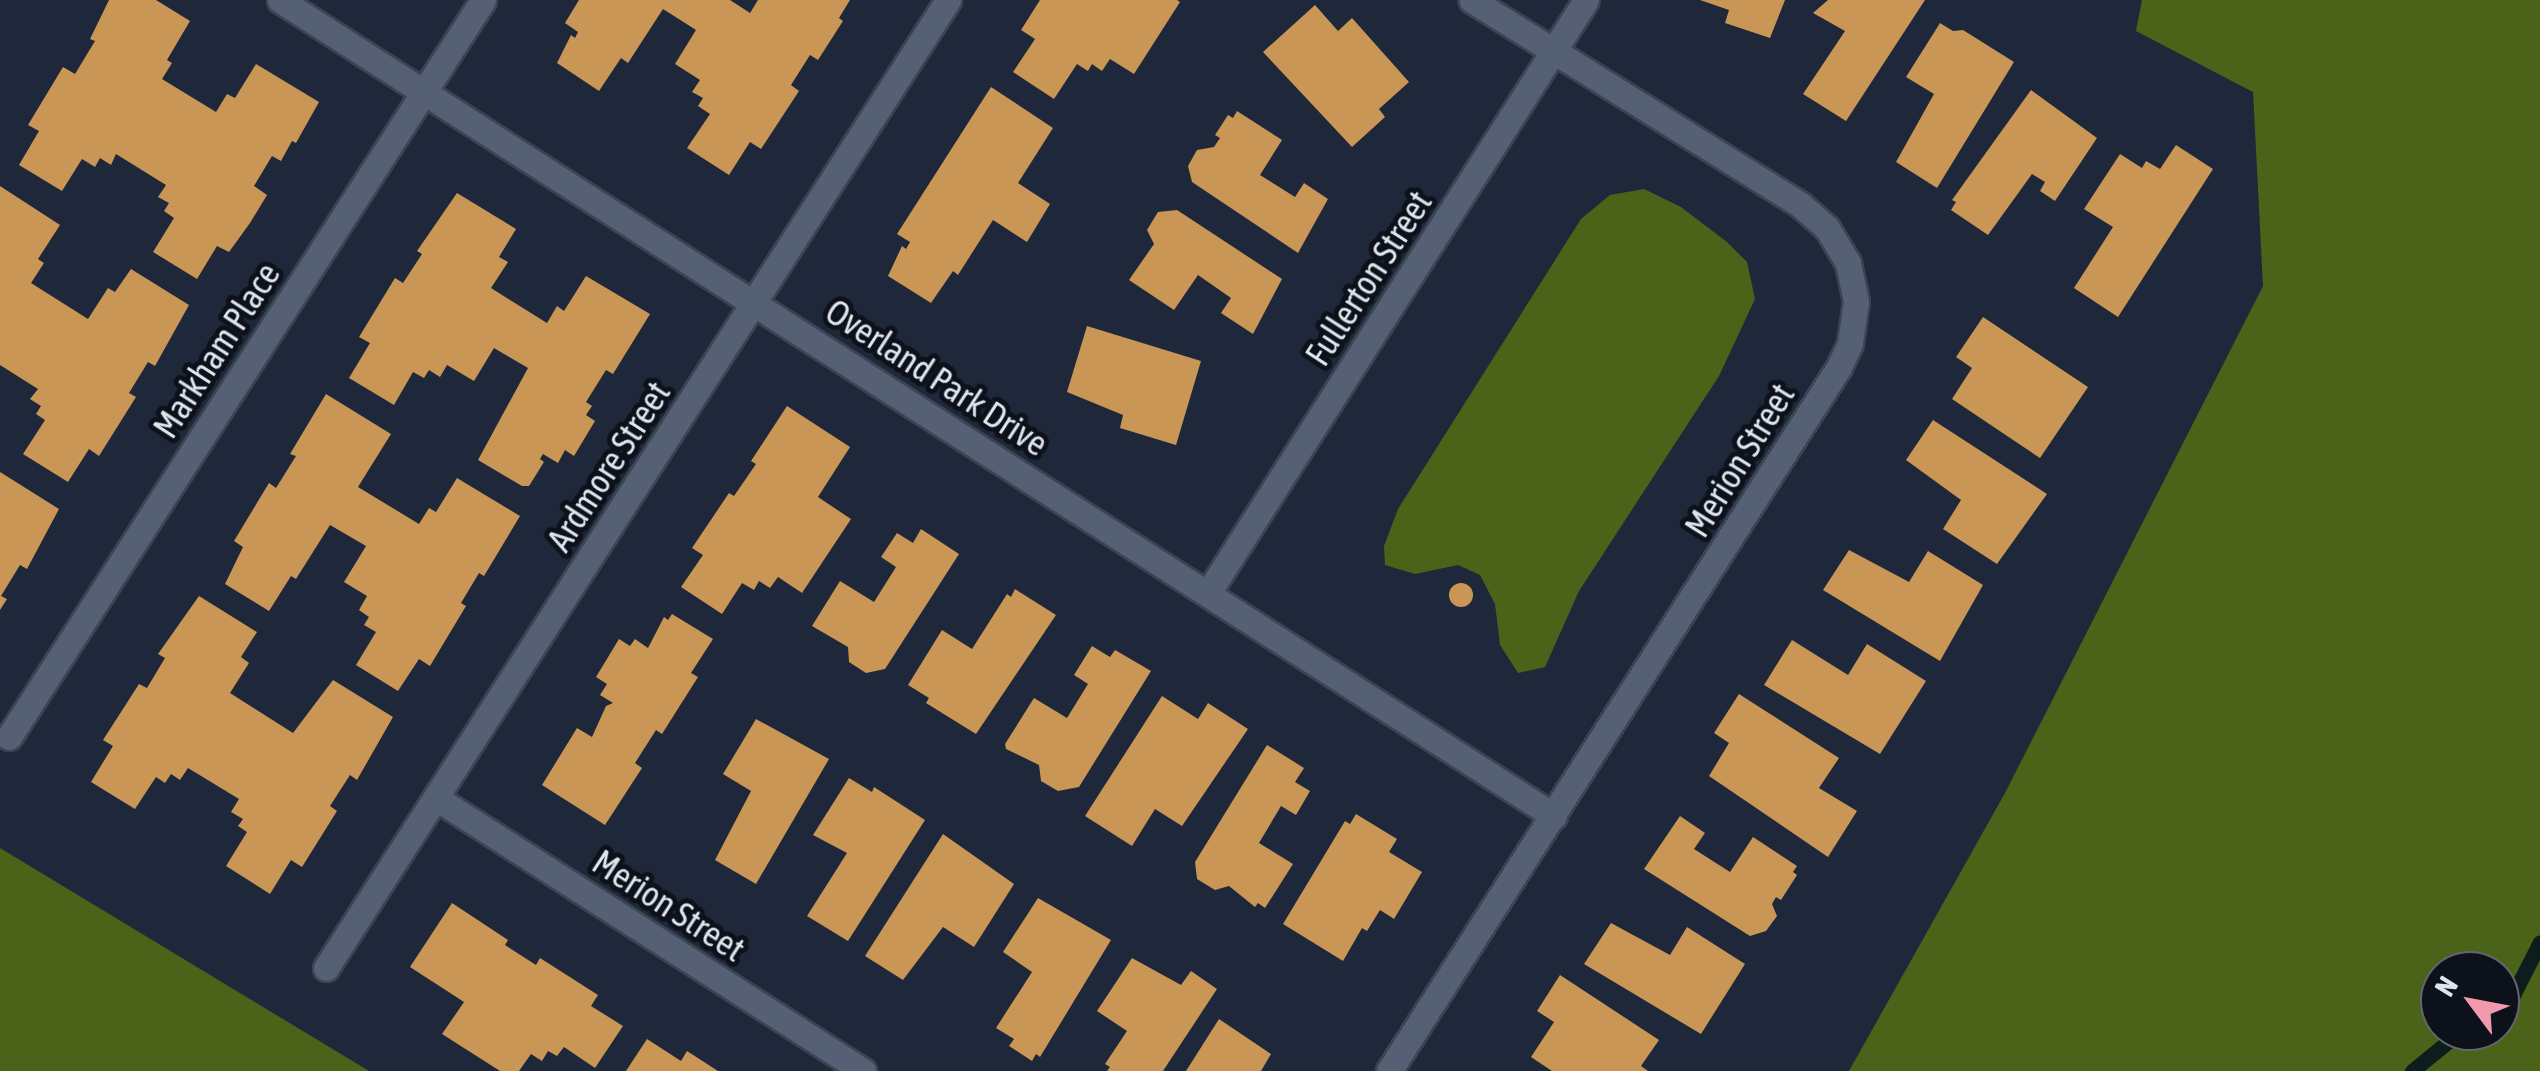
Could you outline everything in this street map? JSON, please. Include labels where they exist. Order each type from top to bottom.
[{"type":"street","name":"Overland Park Drive","points":[[280,0],[1554,816]]},
{"type":"street","name":"Markham Place","points":[[9,738],[482,0]]},
{"type":"street","name":"Ardmore Street","points":[[326,968],[948,0]]},
{"type":"street","name":"Merion Street","points":[[1390,1071],[1839,367],[1850,343],[1856,301],[1848,262],[1827,228],[1801,205],[1472,0]]},
{"type":"street","name":"Fullerton Street","points":[[1208,594],[1586,0]]},
{"type":"street","name":"Merion Street","points":[[436,798],[863,1071]]},
{"type":"green space","points":[[2142,0],[2540,0],[2540,1071],[1849,1071],[2005,793],[2263,286],[2253,92],[2136,31]]},
{"type":"green space","points":[[1644,189],[1681,207],[1727,242],[1747,262],[1755,299],[1719,376],[1579,591],[1545,667],[1518,673],[1500,645],[1495,604],[1480,575],[1458,565],[1415,574],[1385,565],[1384,546],[1398,509],[1581,219],[1610,195]]},
{"type":"green space","points":[[0,848],[369,1071],[0,1071]]},
{"type":"building","points":[[109,0],[156,0],[190,21],[167,60],[172,63],[162,79],[216,112],[227,94],[235,98],[256,64],[319,102],[296,143],[292,141],[281,161],[272,156],[254,186],[267,195],[250,223],[229,252],[217,246],[197,279],[153,252],[174,218],[164,211],[169,203],[158,197],[166,185],[116,154],[111,165],[100,158],[95,167],[82,159],[62,191],[19,165],[39,131],[28,125],[63,67],[75,74],[95,41],[90,39]]},
{"type":"building","points":[[579,0],[730,0],[750,13],[758,0],[850,0],[839,18],[843,21],[818,60],[810,55],[791,85],[799,91],[761,149],[750,142],[729,175],[687,148],[710,114],[698,106],[703,98],[692,92],[700,80],[675,64],[696,30],[663,9],[628,63],[621,58],[599,91],[557,63],[571,35],[575,38],[578,32],[565,23]]},
{"type":"building","points":[[1040,0],[1180,2],[1134,74],[1110,59],[1102,71],[1092,64],[1088,71],[1077,64],[1054,99],[1013,72],[1035,39],[1021,30]]},
{"type":"building","points":[[1700,0],[1785,0],[1770,38],[1725,23],[1729,10]]},
{"type":"building","points":[[1828,0],[1925,0],[1846,121],[1803,94],[1845,31],[1813,13]]},
{"type":"building","points":[[1315,5],[1338,31],[1352,18],[1409,82],[1379,109],[1385,117],[1352,147],[1263,52]]},
{"type":"building","points":[[1940,23],[1953,31],[1963,30],[2014,62],[1937,188],[1896,162],[1934,94],[1906,77]]},
{"type":"building","points":[[991,87],[1053,128],[1018,183],[1050,204],[1027,242],[993,220],[958,275],[953,271],[931,303],[888,276],[902,246],[906,249],[910,242],[897,234]]},
{"type":"building","points":[[2031,90],[2097,138],[2055,201],[2040,191],[2045,182],[2032,174],[1988,235],[1951,210],[1956,202],[1952,200]]},
{"type":"building","points":[[1237,111],[1282,140],[1260,175],[1295,197],[1304,183],[1328,199],[1298,253],[1192,182],[1188,166],[1197,150],[1214,147],[1220,138],[1215,135],[1228,115],[1233,118]]},
{"type":"building","points":[[2176,145],[2213,169],[2118,317],[2074,288],[2113,227],[2084,209],[2120,154],[2142,168],[2146,161],[2160,169]]},
{"type":"building","points":[[0,186],[60,225],[38,259],[44,263],[31,283],[88,319],[108,288],[115,292],[131,269],[189,305],[155,366],[148,362],[129,393],[136,397],[99,456],[89,449],[68,482],[23,454],[45,420],[36,414],[41,406],[30,399],[38,389],[0,365]]},
{"type":"building","points":[[457,193],[516,229],[499,257],[508,262],[491,288],[547,323],[557,306],[564,311],[586,276],[650,314],[613,374],[606,370],[586,402],[592,406],[586,415],[595,421],[574,456],[565,450],[558,463],[543,454],[540,459],[544,462],[529,486],[522,486],[478,460],[528,368],[494,348],[474,381],[447,365],[440,377],[429,370],[424,378],[413,372],[394,405],[349,378],[370,343],[359,337],[395,278],[403,283],[422,254],[417,251]]},
{"type":"building","points":[[1177,210],[1282,279],[1253,334],[1221,313],[1231,298],[1198,275],[1174,310],[1129,280],[1154,244],[1147,230],[1158,212]]},
{"type":"building","points":[[1983,317],[2088,387],[2040,458],[1952,399],[1972,368],[1956,357]]},
{"type":"building","points":[[1087,326],[1201,361],[1176,445],[1120,428],[1123,415],[1067,392]]},
{"type":"building","points":[[326,394],[391,434],[358,487],[419,524],[429,508],[436,512],[457,478],[520,516],[484,576],[479,573],[461,603],[466,606],[430,666],[419,659],[398,691],[356,665],[376,632],[364,625],[369,617],[359,610],[367,596],[344,582],[366,546],[330,525],[296,579],[291,576],[269,611],[225,584],[243,547],[234,541],[269,483],[276,488],[296,456],[290,454]]},
{"type":"building","points":[[787,406],[850,447],[818,497],[851,519],[802,593],[778,577],[770,588],[759,581],[754,590],[742,583],[722,614],[681,587],[703,555],[692,548],[729,493],[734,496],[756,464],[751,461]]},
{"type":"building","points":[[1933,420],[2047,494],[1997,564],[1943,529],[1961,500],[1906,460]]},
{"type":"building","points":[[0,472],[59,509],[27,569],[20,565],[1,596],[7,599],[0,610]]},
{"type":"building","points":[[921,529],[959,554],[885,669],[866,673],[849,662],[848,647],[812,626],[840,581],[874,602],[896,567],[881,557],[897,533],[913,543]]},
{"type":"building","points":[[1849,550],[1909,582],[1928,551],[1983,585],[1940,661],[1823,590]]},
{"type":"building","points":[[1461,583],[1470,586],[1470,604],[1461,607],[1452,604],[1449,595],[1452,586]]},
{"type":"building","points":[[1015,589],[1056,615],[976,734],[926,703],[929,698],[908,685],[942,630],[972,649],[1007,594],[1011,597]]},
{"type":"building","points":[[199,596],[257,632],[241,657],[249,663],[230,693],[293,733],[333,680],[393,717],[357,780],[350,775],[330,806],[337,811],[302,867],[291,860],[270,894],[226,866],[247,832],[238,826],[243,819],[231,812],[239,799],[188,768],[180,780],[171,774],[165,783],[156,777],[135,809],[91,782],[113,746],[103,740],[139,684],[147,688],[165,658],[158,654]]},
{"type":"building","points":[[672,614],[713,639],[691,673],[698,677],[662,734],[656,730],[635,763],[642,768],[605,825],[542,785],[577,728],[592,737],[606,706],[613,703],[600,695],[607,684],[596,677],[619,639],[630,646],[635,639],[648,648],[664,617],[668,620]]},
{"type":"building","points":[[1792,640],[1848,675],[1867,644],[1926,681],[1880,754],[1764,685]]},
{"type":"building","points":[[1092,646],[1110,657],[1115,650],[1151,671],[1079,787],[1058,791],[1041,781],[1039,765],[1006,749],[1005,744],[1034,698],[1067,718],[1088,684],[1074,675]]},
{"type":"building","points":[[1739,694],[1839,758],[1819,788],[1857,811],[1828,857],[1709,776],[1729,743],[1714,733]]},
{"type":"building","points":[[1162,696],[1198,719],[1208,703],[1248,729],[1182,826],[1155,809],[1132,846],[1085,816]]},
{"type":"building","points":[[756,719],[829,759],[756,884],[715,860],[751,791],[723,774]]},
{"type":"building","points":[[1267,745],[1304,768],[1295,782],[1310,791],[1296,815],[1281,806],[1259,843],[1293,864],[1265,908],[1258,903],[1255,907],[1229,886],[1215,890],[1197,879],[1195,862]]},
{"type":"building","points":[[849,778],[872,792],[874,787],[925,820],[848,941],[807,916],[847,853],[813,835]]},
{"type":"building","points":[[1356,814],[1397,839],[1389,852],[1422,872],[1394,919],[1380,910],[1367,931],[1362,928],[1343,961],[1283,924],[1345,821],[1350,824]]},
{"type":"building","points":[[1680,816],[1705,833],[1694,849],[1730,872],[1753,837],[1797,866],[1793,872],[1797,875],[1781,900],[1776,897],[1772,904],[1777,916],[1766,931],[1750,936],[1644,869]]},
{"type":"building","points":[[943,834],[1014,884],[974,947],[943,927],[903,980],[865,956]]},
{"type":"building","points":[[1038,898],[1111,940],[1040,1057],[1036,1054],[1032,1061],[1009,1046],[1014,1039],[996,1028],[1032,972],[1003,952]]},
{"type":"building","points":[[452,903],[508,940],[505,945],[536,965],[540,958],[598,995],[591,1006],[623,1026],[595,1068],[564,1047],[557,1056],[548,1051],[542,1061],[531,1054],[519,1071],[500,1071],[442,1034],[464,1002],[410,967]]},
{"type":"building","points":[[1611,923],[1670,955],[1687,927],[1745,964],[1701,1034],[1584,964]]},
{"type":"building","points":[[1132,958],[1181,985],[1191,971],[1217,989],[1163,1071],[1107,1071],[1110,1067],[1105,1064],[1127,1031],[1097,1011]]},
{"type":"building","points":[[1560,975],[1659,1040],[1641,1066],[1648,1071],[1552,1071],[1531,1057],[1554,1022],[1537,1011]]},
{"type":"building","points":[[1219,1019],[1271,1054],[1261,1071],[1186,1071]]},
{"type":"building","points":[[647,1039],[681,1061],[687,1051],[718,1071],[626,1071]]},
{"type":"waterway","points":[[2520,981],[2540,942]]},
{"type":"waterway","points":[[2412,1071],[2436,1051]]}]
